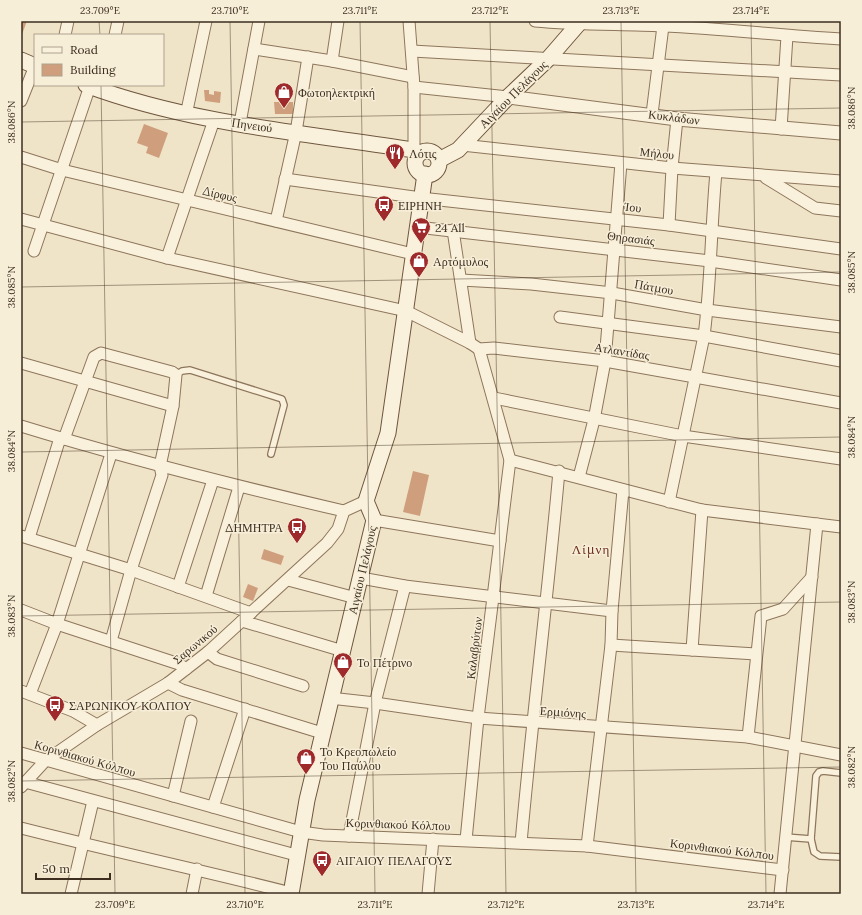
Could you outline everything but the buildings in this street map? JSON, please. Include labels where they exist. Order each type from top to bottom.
[{"type":"main road","name":"Αιγαίου Πελάγους","points":[[439,160],[451,155],[462,145],[508,97],[548,59],[579,23]]},
{"type":"main road","points":[[21,60],[34,66]]},
{"type":"main road","name":"Πηνειού","points":[[95,87],[186,115],[416,152],[429,151],[436,154],[439,160]]},
{"type":"main road","points":[[416,152],[416,167],[420,172],[426,174],[435,172],[439,167],[439,160]]},
{"type":"main road","points":[[366,501],[388,433],[421,198],[426,174]]},
{"type":"main road","name":"Αιγαίου Πελάγους","points":[[291,893],[296,855],[322,733],[374,520],[366,501]]},
{"type":"street","points":[[65,34],[68,21]]},
{"type":"street","points":[[115,34],[118,21]]},
{"type":"street","points":[[186,115],[206,21]]},
{"type":"street","points":[[240,124],[259,21]]},
{"type":"street","points":[[332,61],[338,21]]},
{"type":"street","points":[[409,21],[414,82],[416,152]]},
{"type":"street","points":[[535,21],[663,26],[841,39]]},
{"type":"street","points":[[652,114],[663,26]]},
{"type":"street","points":[[781,129],[787,36]]},
{"type":"street","points":[[254,49],[332,61],[414,82],[508,97]]},
{"type":"street","points":[[412,51],[841,75]]},
{"type":"street","points":[[276,221],[296,132],[308,57]]},
{"type":"street","points":[[21,101],[34,68]]},
{"type":"street","points":[[34,251],[62,170],[95,87]]},
{"type":"street","name":"Κυκλάδων","points":[[508,97],[677,118],[781,129],[841,133]]},
{"type":"street","points":[[669,225],[672,168],[677,118]]},
{"type":"street","points":[[167,258],[214,120]]},
{"type":"street","name":"Μήλου","points":[[462,145],[621,163],[764,176],[815,208],[841,211]]},
{"type":"street","name":"Δίρφυς","points":[[21,157],[62,170],[413,254]]},
{"type":"street","points":[[579,477],[594,420],[605,361],[612,293],[621,163]]},
{"type":"street","points":[[669,502],[694,376],[704,336],[716,172]]},
{"type":"street","points":[[764,176],[841,181]]},
{"type":"street","name":"Ίου","points":[[285,179],[421,198],[617,218],[841,249]]},
{"type":"street","name":"Ατλαντίδας","points":[[21,219],[167,258],[406,311],[475,346],[605,361],[841,403]]},
{"type":"street","name":"Θηρασιάς","points":[[417,227],[710,261],[841,280]]},
{"type":"street","points":[[453,230],[461,280],[475,346],[494,398],[510,460],[559,471],[623,490],[702,510],[841,527]]},
{"type":"street","name":"Πάτμου","points":[[461,280],[531,284],[612,293],[707,310],[841,326]]},
{"type":"street","points":[[560,317],[704,336],[841,361]]},
{"type":"street","points":[[111,641],[131,570],[162,475],[160,466],[173,406],[176,375],[174,372],[101,353],[94,357],[25,537],[131,570],[251,613]]},
{"type":"street","points":[[21,363],[173,406]]},
{"type":"street","points":[[494,398],[594,420],[683,436],[841,459]]},
{"type":"street","points":[[21,426],[112,454],[239,487],[344,511],[366,501]]},
{"type":"street","points":[[97,725],[73,712],[26,693],[57,624],[112,454]]},
{"type":"street","name":"Καλαβρύτων","points":[[466,840],[478,718],[510,460]]},
{"type":"street","points":[[521,843],[532,723],[547,603],[559,471]]},
{"type":"street","points":[[178,587],[213,480]]},
{"type":"street","points":[[206,596],[239,487]]},
{"type":"street","points":[[587,846],[611,645],[612,611],[623,490]]},
{"type":"street","points":[[692,650],[702,510]]},
{"type":"street","name":"Σαρωνικού","points":[[23,785],[45,761],[97,725],[168,683],[208,652],[327,543],[338,528],[344,511]]},
{"type":"street","points":[[374,520],[500,541]]},
{"type":"street","points":[[780,894],[817,524]]},
{"type":"street","points":[[748,737],[761,616],[783,609],[812,577]]},
{"type":"street","points":[[361,578],[405,586],[612,611]]},
{"type":"street","points":[[288,580],[356,598]]},
{"type":"street","points":[[349,836],[374,703],[405,586]]},
{"type":"street","points":[[21,610],[57,624],[179,664],[186,669]]},
{"type":"street","points":[[242,621],[343,651]]},
{"type":"street","points":[[611,645],[756,654]]},
{"type":"street","points":[[208,652],[217,658],[303,686]]},
{"type":"street","points":[[168,683],[182,690],[322,733]]},
{"type":"street","name":"Ερμιόνης","points":[[330,698],[478,718],[601,728],[748,737],[794,744],[841,755]]},
{"type":"street","points":[[213,807],[245,709]]},
{"type":"street","points":[[173,796],[190,722]]},
{"type":"street","name":"Κορινθιακού Κόλπου","points":[[21,753],[301,832],[322,835],[587,846],[783,870]]},
{"type":"street","points":[[23,785],[93,801],[296,855]]},
{"type":"street","points":[[71,894],[93,801]]},
{"type":"street","points":[[21,828],[83,844],[197,869],[291,893]]},
{"type":"street","points":[[428,894],[433,839]]},
{"type":"street","points":[[192,894],[197,869]]},
{"type":"lane","points":[[176,375],[182,371],[190,370],[282,399],[284,405],[271,454]]},
{"type":"lane","points":[[841,773],[823,771],[819,772],[816,776],[811,839],[814,852],[820,856],[841,857]]},
{"type":"lane","points":[[785,838],[811,839]]},
{"type":"place","name":"Φωτοηλεκτρική","points":[[284,109]]},
{"type":"place","name":"Λότις","points":[[395,170]]},
{"type":"place","name":"ΕΙΡΗΝΗ","points":[[384,222]]},
{"type":"place","name":"24 All","points":[[421,244]]},
{"type":"place","name":"Αρτόμυλος","points":[[419,278]]},
{"type":"place","name":"ΔΗΜΗΤΡΑ","points":[[297,544]]},
{"type":"place","name":"Το Πέτρινο","points":[[343,679]]},
{"type":"place","name":"ΣΑΡΩΝΙΚΟΥ ΚΟΛΠΟΥ","points":[[55,722]]},
{"type":"place","name":"Το Κρεοπωλείο Του Παύλου","points":[[306,775]]},
{"type":"place","name":"ΑΙΓΑΙΟΥ ΠΕΛΑΓΟΥΣ","points":[[322,877]]},
{"type":"district","name":"Λίμνη","points":[[591,549]]}]
